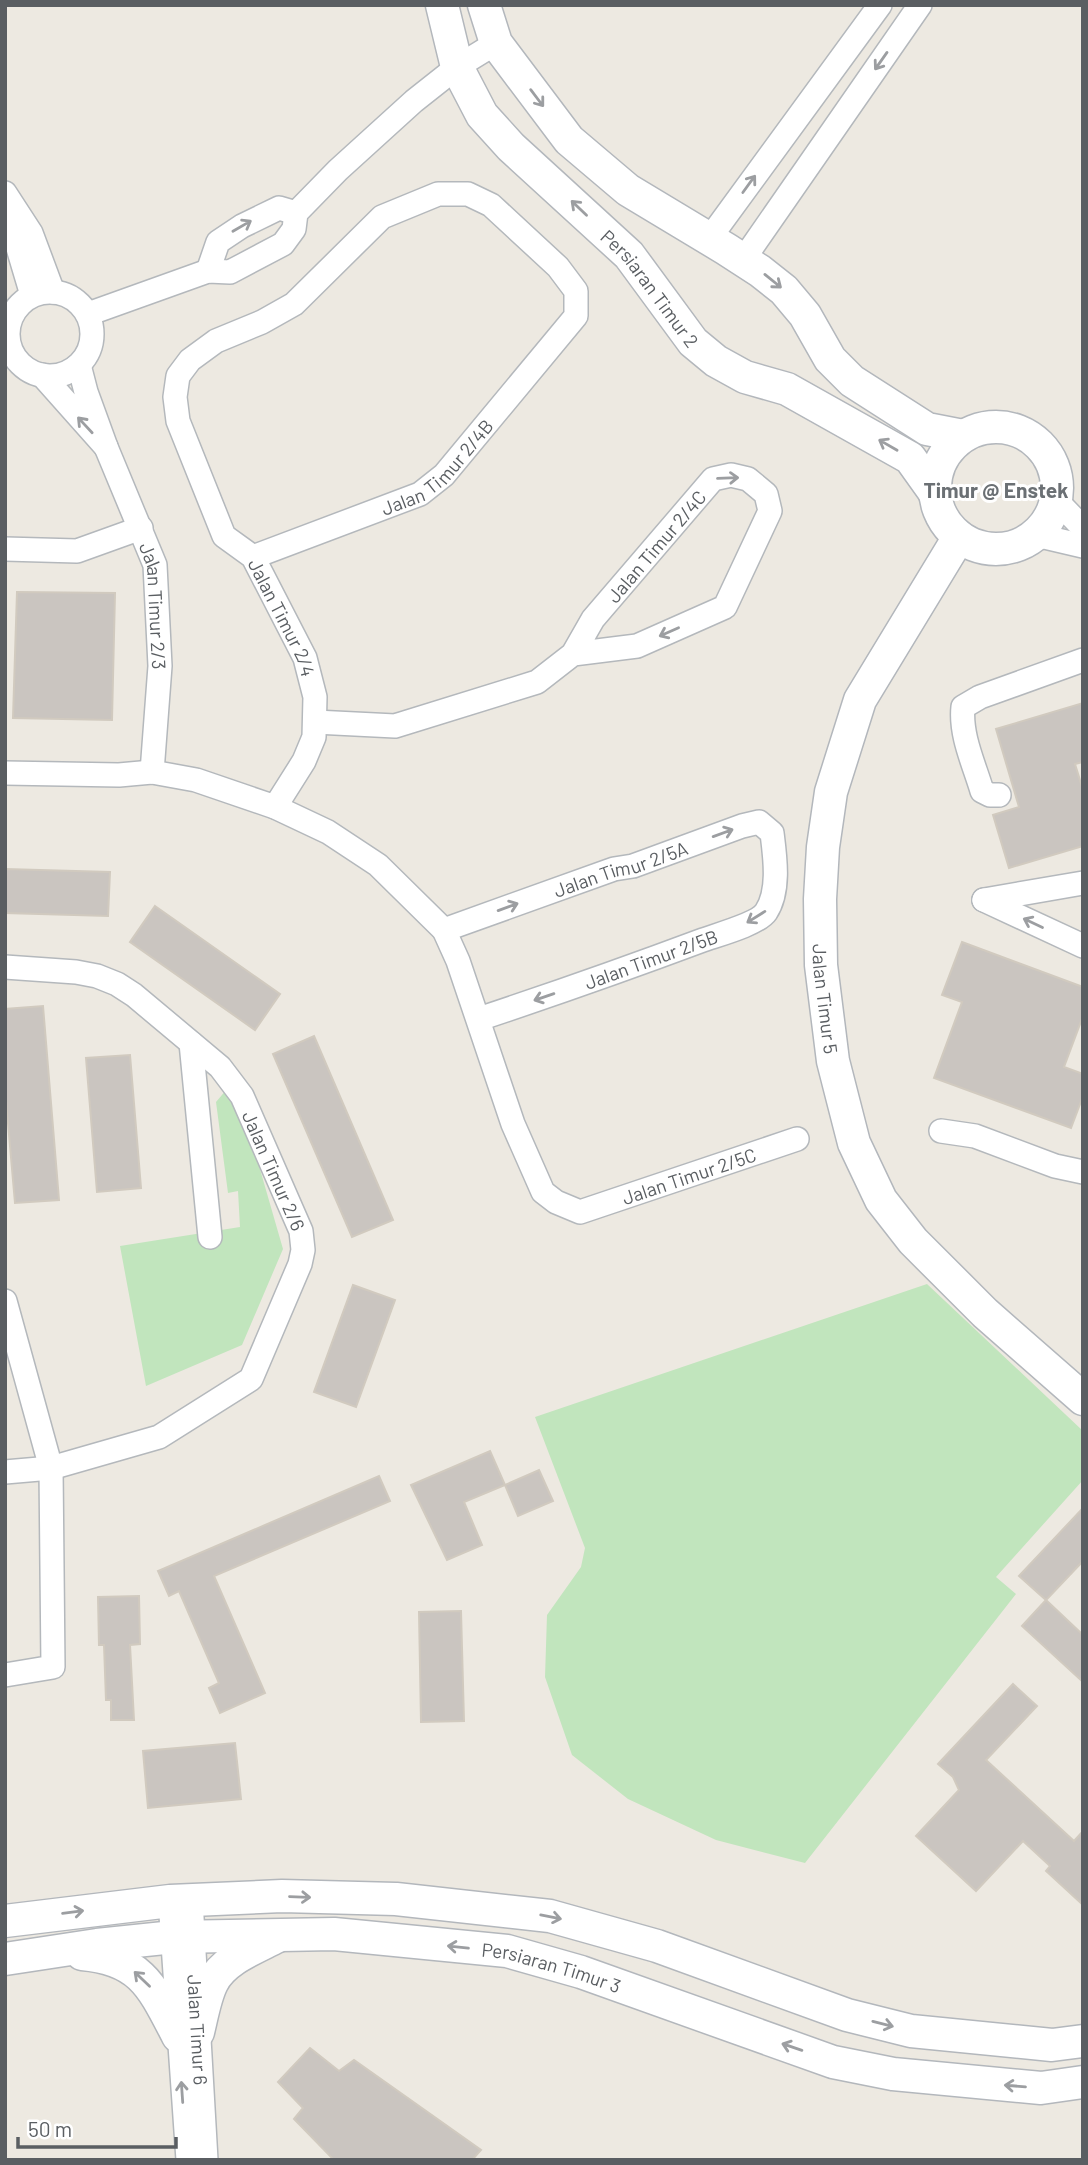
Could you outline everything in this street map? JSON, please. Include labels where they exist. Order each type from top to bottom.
[{"type":"street","name":"Persiaran Timur 2","points":[[442,5],[457,67],[482,115],[511,146],[629,255],[694,342],[716,360],[745,377],[799,395],[910,458],[935,493],[939,510],[947,525],[959,537]]},
{"type":"street","points":[[484,5],[496,43],[569,139],[628,190],[743,260],[784,290],[805,315],[830,359],[852,381],[927,429],[963,436]]},
{"type":"street","points":[[709,239],[880,5]]},
{"type":"street","points":[[743,260],[920,5]]},
{"type":"street","points":[[88,314],[208,271],[230,272],[283,244],[294,229],[296,213],[338,170],[414,101],[457,67],[496,43]]},
{"type":"street","name":"Jalan Timur 2/4","points":[[275,807],[304,761],[314,737],[315,696],[305,658],[253,558],[224,536],[177,421],[175,397],[178,376],[190,359],[216,341],[262,322],[294,304],[382,217],[438,194],[468,194],[491,205],[558,267],[576,291],[576,316]]},
{"type":"street","points":[[6,195],[31,233],[43,293]]},
{"type":"street","points":[[208,271],[218,242],[242,226],[279,208],[296,213]]},
{"type":"street","points":[[43,293],[67,295],[79,303],[88,314],[92,327],[88,354],[79,365],[55,376],[29,371],[8,353],[9,326],[13,313],[21,303],[43,293]]},
{"type":"street","name":"Jalan Timur 2/4B","points":[[253,558],[420,494],[444,475],[576,316]]},
{"type":"street","name":"Jalan Timur 2/3","points":[[79,365],[106,447],[155,565],[160,666],[152,772]]},
{"type":"street","points":[[41,375],[106,447]]},
{"type":"street","points":[[935,493],[941,460],[950,447],[963,436],[982,428],[1003,426],[1023,432],[1040,444],[1052,461],[1058,480],[1057,501],[1049,520],[1036,535],[1018,546],[998,549],[977,546],[959,537]]},
{"type":"street","name":"Jalan Timur 2/4C","points":[[315,722],[395,726],[537,682],[573,654],[593,619],[713,479],[731,475],[748,479],[766,494],[769,512],[725,607],[637,646],[573,654]]},
{"type":"street","points":[[1057,501],[1083,528]]},
{"type":"street","points":[[5,549],[77,551],[141,528]]},
{"type":"street","points":[[1036,535],[1083,546]]},
{"type":"street","name":"Jalan Timur 5","points":[[959,537],[860,700],[831,792],[823,848],[820,899],[821,965],[833,1061],[854,1143],[881,1200],[913,1241],[985,1313],[1083,1399]]},
{"type":"street","points":[[999,795],[982,791],[965,736],[963,707],[980,696],[1083,660]]},
{"type":"street","points":[[5,773],[119,775],[152,772],[196,779],[275,807],[328,832],[378,865],[444,930],[479,1019]]},
{"type":"street","name":"Jalan Timur 2/5A","points":[[444,930],[614,869],[633,866],[759,822],[772,833],[775,857]]},
{"type":"street","name":"Jalan Timur 2/5B","points":[[479,1019],[621,971],[741,926],[765,914],[773,896],[775,857]]},
{"type":"street","points":[[1083,883],[984,900],[1083,946]]},
{"type":"street","name":"Jalan Timur 2/6","points":[[5,967],[97,976],[134,995],[220,1067],[242,1096],[300,1231],[303,1250],[300,1264],[251,1379],[159,1437],[51,1468],[5,1472]]},
{"type":"street","name":"Jalan Timur 2/5C","points":[[479,1019],[513,1124],[543,1192],[556,1202],[580,1212],[797,1139]]},
{"type":"street","points":[[191,1043],[211,1237]]},
{"type":"street","points":[[941,1131],[975,1136],[1055,1166],[1083,1172]]},
{"type":"street","points":[[5,1301],[51,1468],[53,1667],[5,1675]]},
{"type":"street","points":[[5,1921],[181,1900],[282,1896],[396,1899],[550,1916],[657,1946],[847,2015],[911,2031],[1052,2045],[1083,2040]]},
{"type":"street","name":"Jalan Timur 6","points":[[181,1900],[188,2034],[188,2160]]},
{"type":"street","name":"Persiaran Timur 3","points":[[5,1959],[184,1937],[334,1934],[507,1951],[581,1972],[833,2062],[892,2074],[1041,2088],[1083,2082]]},
{"type":"street","points":[[52,1952],[108,1956],[129,1968],[146,1981],[188,2034],[219,1973],[246,1952],[281,1935]]},
{"type":"street","name":"Jalan Timur 6","points":[[188,2034],[206,2160]]},
{"type":"green space","points":[[227,1089],[240,1100],[283,1249],[242,1345],[146,1386],[120,1246],[240,1227],[238,1191],[228,1193],[216,1102]]},
{"type":"green space","points":[[927,1284],[1083,1431],[1083,1480],[996,1577],[1016,1594],[805,1863],[716,1840],[628,1799],[572,1755],[545,1677],[547,1615],[581,1567],[585,1548],[535,1417]]},
{"type":"building","points":[[17,592],[115,593],[112,720],[13,718]]},
{"type":"building","points":[[1083,703],[1083,762],[1075,764],[1083,790],[1083,846],[1009,868],[993,815],[1019,807],[996,729]]},
{"type":"building","points":[[5,869],[110,872],[108,916],[5,913]]},
{"type":"building","points":[[155,906],[280,994],[255,1030],[130,942]]},
{"type":"building","points":[[962,942],[1083,987],[1083,1016],[1064,1067],[1083,1074],[1083,1096],[1071,1128],[934,1078],[962,1002],[942,995]]},
{"type":"building","points":[[43,1006],[59,1200],[15,1203],[5,1089],[5,1009]]},
{"type":"building","points":[[314,1036],[393,1220],[352,1237],[273,1054]]},
{"type":"building","points":[[130,1055],[141,1188],[97,1192],[86,1058]]},
{"type":"building","points":[[353,1285],[395,1300],[356,1407],[314,1392]]},
{"type":"building","points":[[490,1451],[505,1485],[464,1502],[482,1545],[447,1560],[411,1485]]},
{"type":"building","points":[[539,1470],[553,1501],[518,1516],[505,1485]]},
{"type":"building","points":[[379,1476],[390,1501],[214,1576],[265,1693],[220,1713],[209,1688],[219,1683],[179,1591],[169,1596],[158,1571]]},
{"type":"building","points":[[1083,1508],[1083,1561],[1046,1600],[1019,1576]]},
{"type":"building","points":[[139,1596],[140,1644],[130,1645],[134,1720],[111,1720],[111,1700],[106,1700],[104,1645],[99,1645],[98,1597]]},
{"type":"building","points":[[1046,1600],[1083,1635],[1083,1682],[1022,1626]]},
{"type":"building","points":[[461,1611],[464,1721],[421,1722],[419,1612]]},
{"type":"building","points":[[1013,1684],[1037,1706],[986,1760],[1074,1841],[1083,1831],[1083,1905],[1046,1871],[1050,1866],[1023,1841],[976,1891],[916,1836],[959,1790],[953,1777],[938,1764]]},
{"type":"building","points":[[235,1743],[241,1799],[148,1808],[143,1751]]},
{"type":"building","points":[[310,2048],[339,2071],[354,2060],[481,2150],[472,2160],[334,2160],[294,2119],[303,2108],[278,2082]]},
{"type":"district","name":"Timur @ Enstek","points":[[996,489]]}]
